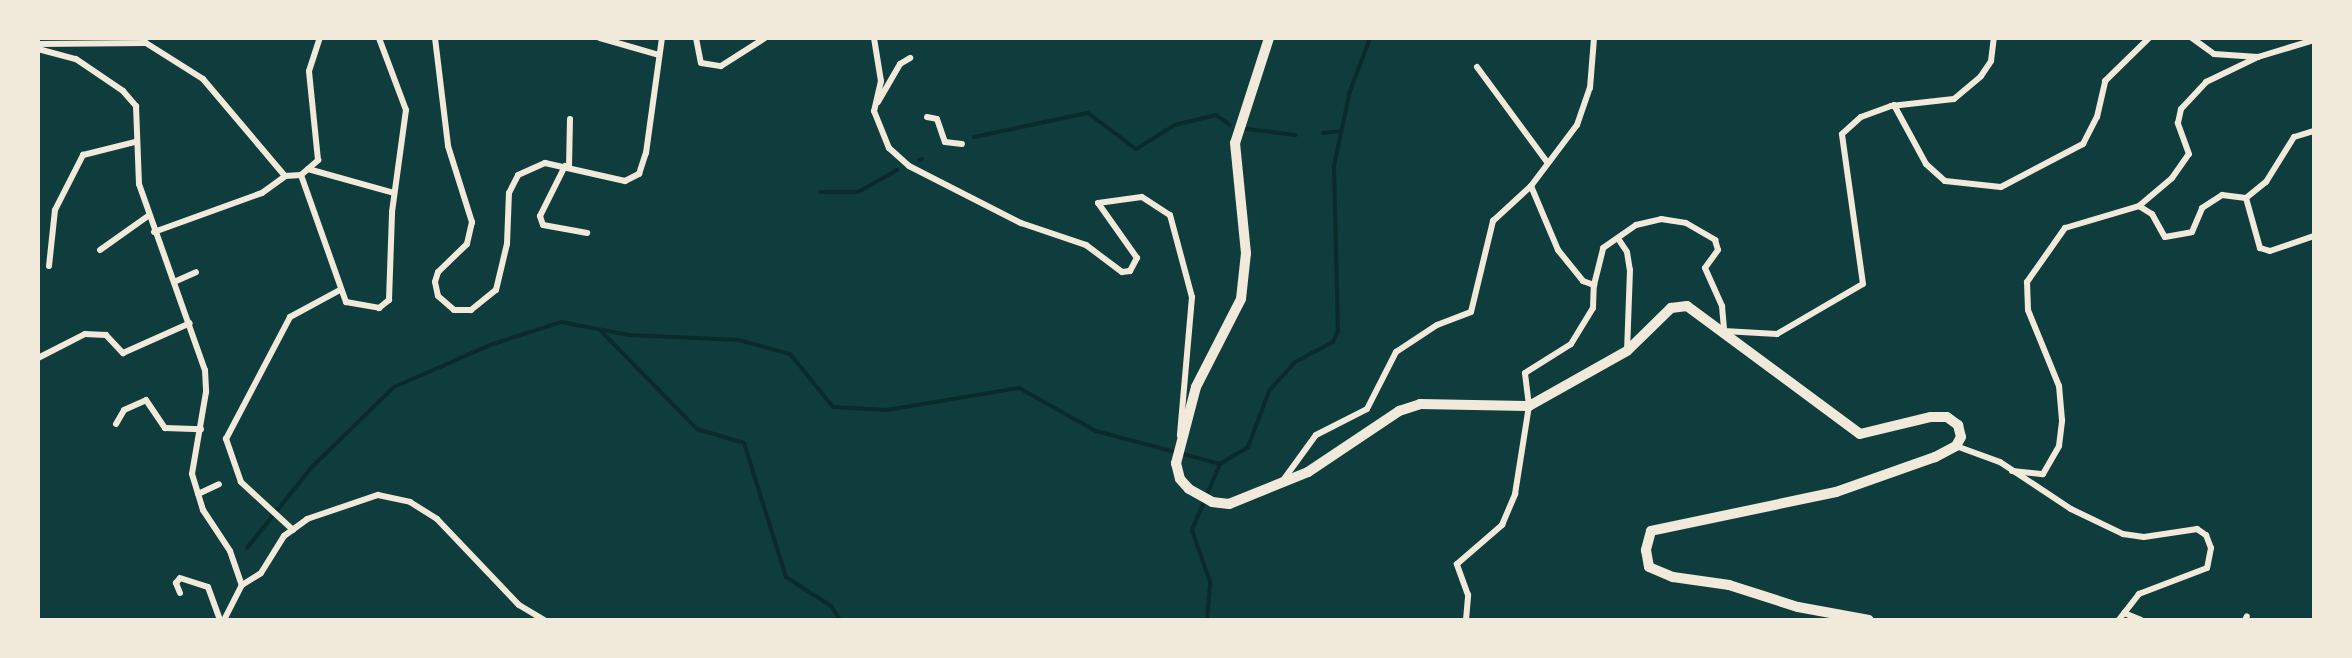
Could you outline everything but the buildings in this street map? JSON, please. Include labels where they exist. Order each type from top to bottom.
[{"type":"main road","points":[[1269,38],[1235,143],[1246,253],[1241,299],[1196,387],[1180,441],[1176,463],[1180,479],[1189,489],[1212,502],[1229,504],[1322,464],[1399,411],[1420,404],[1529,406],[1627,351],[1680,305],[1698,310],[1860,434],[1947,417],[1961,437],[1956,446],[1836,492],[1651,531],[1646,550],[1649,567],[1673,577],[1729,585],[1798,607],[1869,620]]},
{"type":"street","points":[[154,232],[262,193],[285,176],[301,175],[318,160],[309,71],[320,38]]},
{"type":"street","points":[[301,175],[346,302],[356,307],[379,308],[389,300],[394,193],[406,110],[380,52],[379,38]]},
{"type":"street","points":[[435,38],[448,146],[472,222],[467,244],[438,272],[435,282],[438,296],[454,310],[471,310],[496,290],[507,244],[509,193],[518,175],[545,163],[625,181],[639,174],[646,153],[662,38]]},
{"type":"street","points":[[600,38],[659,55]]},
{"type":"street","points":[[696,38],[701,63],[721,66],[765,38]]},
{"type":"street","points":[[874,38],[881,81],[875,105],[889,148],[909,166],[1021,223],[1086,245],[1122,272],[1130,271],[1137,258],[1098,203],[1142,197],[1170,215],[1192,297],[1180,441]]},
{"type":"street","points":[[1284,479],[1316,435],[1367,409],[1396,352],[1437,325],[1471,312],[1493,221],[1531,186],[1577,125],[1590,88],[1594,38]]},
{"type":"street","points":[[1466,620],[1468,595],[1457,564],[1502,525],[1515,494],[1529,406],[1525,373],[1571,344],[1593,308],[1594,285],[1603,248],[1619,240],[1636,225],[1661,219],[1702,229],[1715,240],[1718,250],[1705,268],[1722,306],[1724,331],[1777,334],[1863,284],[1842,134],[1861,117],[1894,105],[1954,99],[1981,76],[1991,61],[1994,38]]},
{"type":"street","points":[[1894,105],[1926,164],[1945,181],[2001,187],[2083,144],[2097,117],[2105,81],[2149,38]]},
{"type":"street","points":[[2192,38],[2214,54],[2258,57]]},
{"type":"street","points":[[38,46],[99,40],[146,43],[163,51],[203,79],[285,176]]},
{"type":"street","points":[[2012,471],[2043,474],[2059,446],[2062,420],[2059,386],[2028,310],[2027,282],[2065,228],[2139,206],[2189,154],[2178,123],[2181,109],[2206,82],[2258,57],[2314,40]]},
{"type":"street","points":[[38,46],[76,59],[123,91],[136,106],[139,184],[205,370],[201,429],[192,474],[198,494],[242,585]]},
{"type":"street","points":[[875,105],[900,64],[910,58]]},
{"type":"street","points":[[1477,67],[1547,162]]},
{"type":"street","points":[[927,117],[937,119],[945,142],[962,144]]},
{"type":"street","points":[[570,119],[567,166],[540,216],[543,225],[587,233]]},
{"type":"street","points":[[2139,206],[2152,214],[2165,237],[2178,238],[2192,232],[2202,208],[2222,195],[2246,198],[2266,182],[2294,137],[2314,131]]},
{"type":"street","points":[[49,266],[55,210],[83,155],[135,142]]},
{"type":"street","points":[[308,169],[394,193]]},
{"type":"street","points":[[77,171],[80,182]]},
{"type":"street","points":[[1531,186],[1572,273],[1594,285]]},
{"type":"street","points":[[2246,198],[2260,248],[2270,251],[2314,236]]},
{"type":"street","points":[[100,250],[148,216]]},
{"type":"street","points":[[1619,240],[1627,252],[1630,270],[1627,351]]},
{"type":"street","points":[[174,282],[196,272]]},
{"type":"street","points":[[293,530],[241,482],[226,439],[290,317],[340,290]]},
{"type":"street","points":[[38,358],[85,334],[106,335],[123,353],[190,323]]},
{"type":"street","points":[[116,424],[124,410],[146,400],[165,428],[201,429]]},
{"type":"street","points":[[1956,446],[2012,471],[2071,509],[2123,534],[2144,537],[2197,529],[2206,535],[2211,548],[2207,568],[2139,594],[2119,620]]},
{"type":"street","points":[[198,494],[219,484]]},
{"type":"street","points":[[222,620],[242,585],[261,573],[293,530],[358,499],[378,495],[410,502],[449,529],[519,605],[544,620]]},
{"type":"street","points":[[180,593],[176,583],[180,578],[208,587],[222,620]]},
{"type":"street","points":[[2124,613],[2141,620]]},
{"type":"waterway","points":[[1207,620],[1210,582],[1192,530],[1220,464],[1248,447],[1269,391],[1295,362],[1333,342],[1338,331],[1334,166],[1350,91],[1370,38]]},
{"type":"waterway","points":[[974,137],[1088,113],[1136,149],[1175,125],[1216,115],[1230,125]]},
{"type":"waterway","points":[[1246,129],[1296,135]]},
{"type":"waterway","points":[[1323,133],[1341,131]]},
{"type":"waterway","points":[[821,192],[858,192],[897,170]]},
{"type":"waterway","points":[[247,548],[312,467],[394,387],[493,344],[561,322],[629,335],[739,340],[790,354],[833,407],[887,410],[1019,388],[1096,431],[1220,464]]},
{"type":"waterway","points":[[601,331],[697,429],[744,443],[786,577],[831,606],[840,620]]}]
